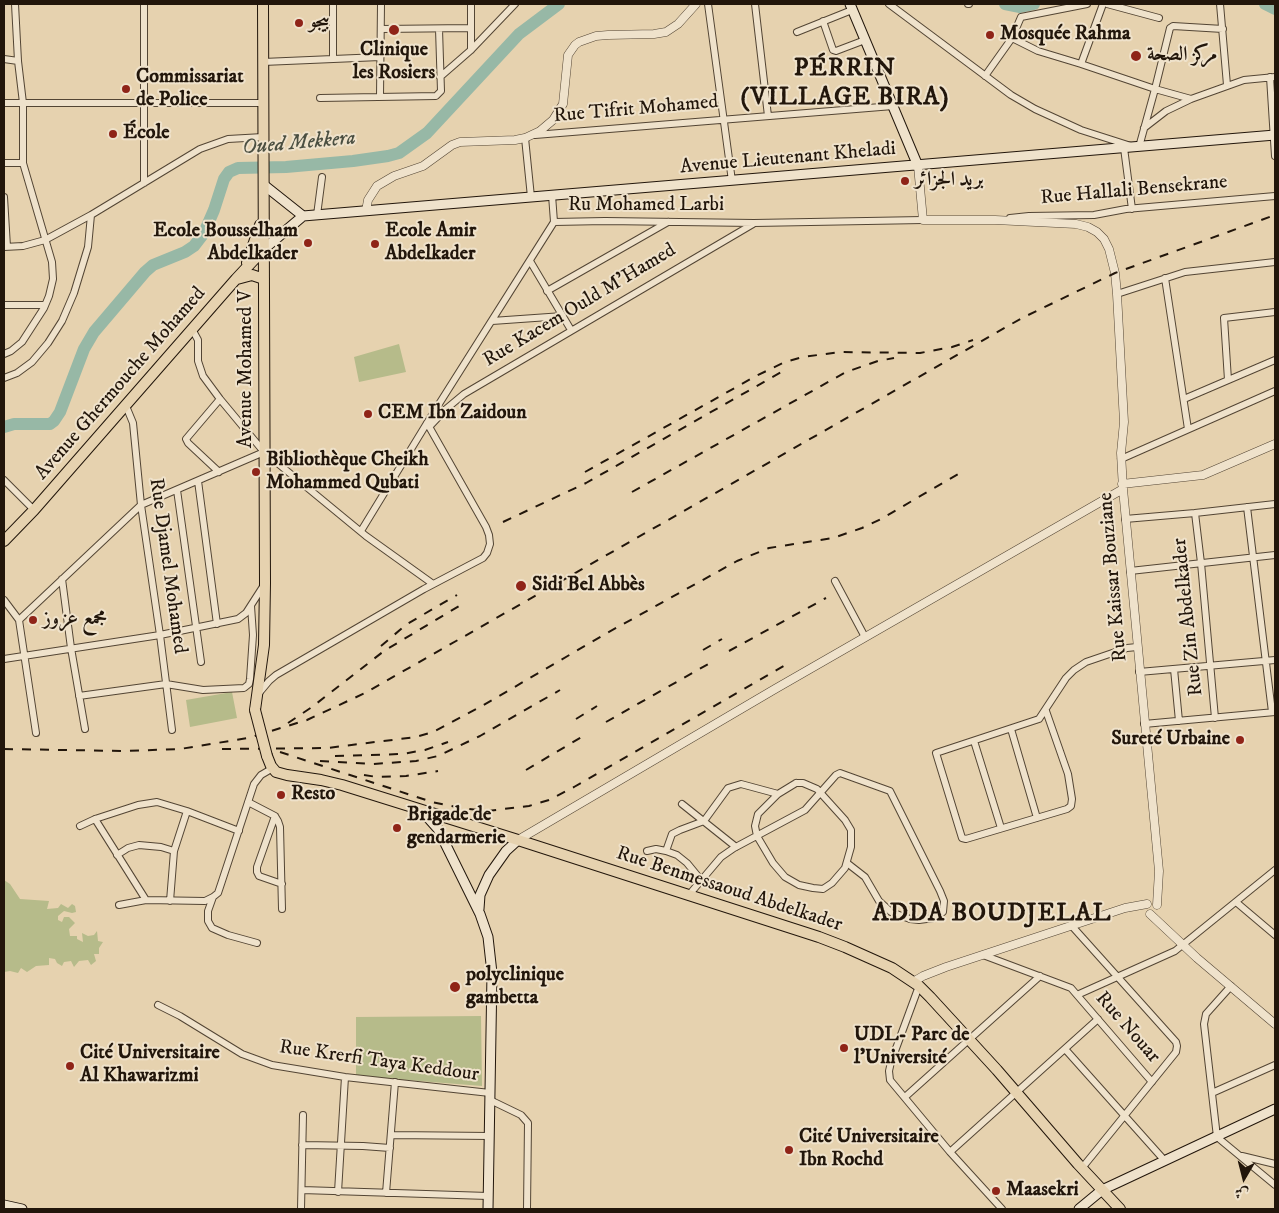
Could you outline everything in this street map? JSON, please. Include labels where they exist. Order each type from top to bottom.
[{"type":"main road","points":[[263,4],[263,137]]},
{"type":"main road","points":[[851,7],[918,166]]},
{"type":"main road","name":"Avenue Lieutenant Kheladi","points":[[303,216],[1274,135]]},
{"type":"main road","name":"Avenue Mohamed V","points":[[263,137],[265,583],[264,645],[255,710],[267,756],[273,768]]},
{"type":"main road","points":[[264,181],[303,216],[264,249]]},
{"type":"main road","points":[[246,268],[257,237],[264,207]]},
{"type":"main road","name":"Avenue Ghermouche Mohamed","points":[[4,541],[34,510],[264,249]]},
{"type":"main road","points":[[236,279],[252,275],[264,279]]},
{"type":"main road","name":"Rue Benmessaoud Abdelkader","points":[[273,768],[276,772],[287,776],[335,783],[518,840],[845,947],[892,968],[916,984],[969,1040],[1120,1209]]},
{"type":"main road","points":[[422,811],[438,829],[480,914]]},
{"type":"main road","points":[[438,829],[444,818]]},
{"type":"main road","points":[[488,1209],[492,973],[488,937],[478,905],[488,875],[506,851],[518,840]]},
{"type":"main road","points":[[1079,1209],[1102,1190],[1275,1109]]},
{"type":"main road","points":[[4,1205],[22,1209]]},
{"type":"street","points":[[4,354],[22,342],[45,305],[53,279],[52,262],[23,163],[23,103],[18,61],[15,4]]},
{"type":"street","points":[[144,4],[144,184]]},
{"type":"street","points":[[333,4],[333,59]]},
{"type":"street","points":[[380,96],[381,4]]},
{"type":"street","points":[[471,4],[471,50]]},
{"type":"street","points":[[440,77],[471,50],[515,4]]},
{"type":"street","points":[[366,211],[368,200],[377,186],[394,176],[423,166],[452,145],[460,142],[495,142],[529,137],[540,131],[550,123],[560,110],[565,96],[568,55],[575,45],[585,39],[602,35],[666,32],[678,24],[696,4]]},
{"type":"street","points":[[708,4],[732,181]]},
{"type":"street","points":[[755,4],[768,116]]},
{"type":"street","points":[[889,4],[897,6],[1011,95],[1059,121],[1136,147],[1144,128],[1171,27],[1223,29]]},
{"type":"street","points":[[985,76],[1012,38],[1021,17],[1066,6],[1087,4]]},
{"type":"street","points":[[1081,64],[1103,4]]},
{"type":"street","points":[[1107,4],[1159,18]]},
{"type":"street","points":[[1220,4],[1227,86]]},
{"type":"street","points":[[797,32],[851,7]]},
{"type":"street","points":[[822,21],[833,50],[865,40]]},
{"type":"street","points":[[381,29],[470,28]]},
{"type":"street","points":[[320,98],[436,96],[441,91],[439,29]]},
{"type":"street","points":[[1012,38],[1038,51],[1191,99]]},
{"type":"street","points":[[263,62],[380,57]]},
{"type":"street","points":[[4,59],[18,61]]},
{"type":"street","points":[[1144,128],[1166,111],[1191,99],[1244,80],[1272,77],[1275,156]]},
{"type":"street","points":[[4,104],[263,103]]},
{"type":"street","name":"Rue Tifrit Mohamed","points":[[529,137],[893,106]]},
{"type":"street","points":[[4,196],[6,247],[23,246],[45,240],[91,215],[200,149],[228,140],[263,137]]},
{"type":"street","points":[[529,137],[531,197]]},
{"type":"street","points":[[1124,148],[1132,209]]},
{"type":"street","points":[[4,163],[23,163]]},
{"type":"street","points":[[918,166],[923,220]]},
{"type":"street","points":[[316,215],[322,177]]},
{"type":"street","points":[[552,195],[554,222]]},
{"type":"street","name":"Rue Hallali Bensekrane","points":[[995,220],[1029,216],[1094,215],[1132,209],[1275,196]]},
{"type":"street","points":[[4,378],[17,373],[32,362],[48,343],[62,321],[74,293],[88,246],[91,215]]},
{"type":"street","name":"Ru Mohamed Larbi","points":[[361,531],[554,222],[578,220],[754,223],[923,220]]},
{"type":"street","name":"Rue Kaissar Bouziane","points":[[923,220],[995,220],[1063,223],[1088,228],[1097,232],[1104,239],[1109,249],[1115,272],[1117,294],[1124,422],[1121,459],[1122,486],[1158,879],[1153,905]]},
{"type":"street","points":[[547,291],[668,222]]},
{"type":"street","name":"Rue Kacem Ould M'Hamed","points":[[429,424],[464,394],[754,223]]},
{"type":"street","points":[[530,261],[571,330]]},
{"type":"street","points":[[1117,294],[1198,269],[1275,262]]},
{"type":"street","points":[[1165,278],[1188,429]]},
{"type":"street","points":[[4,305],[45,305]]},
{"type":"street","points":[[1228,380],[1223,322],[1225,318],[1275,312]]},
{"type":"street","points":[[492,321],[563,316]]},
{"type":"street","points":[[192,329],[198,340],[199,367],[203,376],[264,452],[361,531],[433,584]]},
{"type":"street","points":[[1184,399],[1275,360]]},
{"type":"street","points":[[1121,459],[1275,391]]},
{"type":"street","points":[[219,472],[186,439],[220,399]]},
{"type":"street","name":"Rue Djamel Mohamed","points":[[126,406],[132,424],[141,505],[172,730]]},
{"type":"street","points":[[257,695],[276,675],[424,589],[483,558],[488,553],[490,544],[486,527],[429,424]]},
{"type":"street","points":[[518,840],[1122,486],[1203,475],[1275,444]]},
{"type":"street","points":[[19,620],[141,505],[264,452]]},
{"type":"street","points":[[4,480],[34,510]]},
{"type":"street","points":[[198,481],[216,624]]},
{"type":"street","points":[[177,490],[201,662]]},
{"type":"street","points":[[1125,519],[1275,504]]},
{"type":"street","points":[[1144,724],[1274,712],[1247,507]]},
{"type":"street","name":"Rue Zin Abdelkader","points":[[1195,513],[1215,718]]},
{"type":"street","points":[[1130,571],[1275,555]]},
{"type":"street","points":[[62,579],[71,648],[85,729]]},
{"type":"street","points":[[835,582],[865,637]]},
{"type":"street","points":[[4,658],[160,635],[242,617],[252,605],[265,583]]},
{"type":"street","points":[[4,600],[19,620],[36,733]]},
{"type":"street","points":[[79,696],[166,684],[203,690],[244,688],[250,679],[253,635],[252,605]]},
{"type":"street","points":[[1046,711],[1068,774],[1072,803],[1067,809],[966,839],[961,837],[936,753],[1039,720],[1066,678],[1074,670],[1086,662],[1127,648],[1137,647]]},
{"type":"street","points":[[1139,672],[1275,660]]},
{"type":"street","points":[[1174,669],[1179,721]]},
{"type":"street","points":[[1011,729],[1037,818]]},
{"type":"street","points":[[974,741],[1001,828]]},
{"type":"street","points":[[257,943],[228,935],[212,928],[208,921],[208,911],[213,898],[218,893],[257,779],[273,768]]},
{"type":"street","points":[[688,896],[721,857],[805,810],[839,773],[889,790],[940,891],[944,901],[943,912],[934,918],[919,920],[910,919],[891,912],[879,901],[865,877],[847,863]]},
{"type":"street","points":[[796,783],[811,786],[845,820],[851,830],[851,847],[844,871],[828,887],[817,889],[791,881],[779,871],[757,836],[755,826],[758,814],[778,794],[796,783]]},
{"type":"street","points":[[666,851],[672,834],[704,821],[728,788],[741,784],[778,794]]},
{"type":"street","points":[[80,826],[138,805],[157,802],[188,811],[239,831]]},
{"type":"street","points":[[248,802],[275,816],[280,827],[282,909]]},
{"type":"street","points":[[682,804],[736,847]]},
{"type":"street","points":[[170,901],[174,851],[188,811]]},
{"type":"street","points":[[275,816],[257,867],[257,872],[259,876],[282,884]]},
{"type":"street","points":[[95,819],[146,900]]},
{"type":"street","points":[[117,856],[128,848],[140,845],[161,847],[174,851]]},
{"type":"street","points":[[647,851],[666,851],[677,855],[687,863],[701,880]]},
{"type":"street","points":[[1077,995],[1172,953],[1275,870]]},
{"type":"street","points":[[119,905],[146,900],[196,902],[213,898]]},
{"type":"street","points":[[1236,902],[1275,935]]},
{"type":"street","points":[[1002,1209],[950,1152],[889,1077],[916,984],[930,972],[1125,908],[1153,905]]},
{"type":"street","points":[[1117,911],[1136,910],[1155,913],[1153,905]]},
{"type":"street","points":[[1153,905],[1164,929]]},
{"type":"street","points":[[1149,913],[1164,929],[1275,1024]]},
{"type":"street","points":[[1071,926],[1176,1042],[1176,1052],[1082,1168]]},
{"type":"street","name":"Rue Nouar","points":[[983,955],[1071,988],[1152,1082]]},
{"type":"street","points":[[905,1097],[1040,976]]},
{"type":"street","points":[[1230,986],[1208,1012],[1205,1019],[1217,1137],[1275,1185]]},
{"type":"street","name":"Rue Krerfi Taya Keddour","points":[[158,1006],[180,1016],[242,1054],[272,1065],[490,1097],[521,1115],[528,1122],[530,1134],[527,1209]]},
{"type":"street","points":[[950,1152],[1098,1019]]},
{"type":"street","points":[[1065,1049],[1165,1161]]},
{"type":"street","points":[[1212,1093],[1275,1064]]},
{"type":"street","points":[[338,1192],[345,1077]]},
{"type":"street","points":[[386,1193],[395,1082]]},
{"type":"street","points":[[301,1209],[303,1115]]},
{"type":"street","points":[[391,1135],[490,1136]]},
{"type":"street","points":[[302,1145],[390,1148]]},
{"type":"street","points":[[1241,1156],[1275,1164]]},
{"type":"street","points":[[302,1190],[488,1196]]},
{"type":"green space","points":[[399,344],[406,372],[359,382],[354,357]]},
{"type":"green space","points":[[232,692],[237,718],[190,727],[186,700]]},
{"type":"green space","points":[[4,880],[10,884],[20,899],[49,901],[47,909],[58,908],[61,904],[68,908],[72,904],[75,906],[76,912],[64,911],[58,916],[58,920],[62,922],[64,917],[69,917],[75,923],[69,929],[70,936],[77,936],[77,939],[83,942],[82,933],[88,936],[94,935],[97,931],[98,941],[103,942],[99,948],[99,954],[94,954],[96,961],[91,965],[88,960],[79,961],[74,967],[71,961],[64,962],[62,966],[55,959],[49,958],[49,965],[36,966],[27,972],[21,968],[18,973],[4,972]]},
{"type":"green space","points":[[481,1016],[482,1086],[356,1076],[356,1017]]},
{"type":"waterway","name":"Oued Mekkera","points":[[4,427],[14,424],[50,424],[54,421],[60,412],[84,349],[94,332],[153,265],[185,252],[194,246],[204,233],[224,179],[229,172],[238,168],[286,167],[353,161],[399,153],[427,133],[519,34],[559,4]]},
{"type":"waterway","name":"Oued Mekkera","points":[[1005,4],[1020,7],[1034,4]]},
{"type":"waterway","name":"Oued Mekkera","points":[[1265,4],[1275,9]]},
{"type":"railway","points":[[4,749],[124,751],[180,749],[248,738],[307,720],[365,693],[1022,318],[1115,273],[1275,215]]},
{"type":"railway","points":[[585,472],[756,376],[785,362],[803,357],[840,352],[920,353],[952,347],[973,340]]},
{"type":"railway","points":[[632,492],[846,372],[878,361],[894,358]]},
{"type":"railway","points":[[503,522],[586,483],[785,370]]},
{"type":"railway","points":[[222,749],[327,748],[416,737],[433,732],[737,561],[769,548],[833,538],[862,528],[965,470]]},
{"type":"railway","points":[[381,646],[407,624],[457,595]]},
{"type":"railway","points":[[729,651],[826,598]]},
{"type":"railway","points":[[288,723],[312,707],[384,651],[459,606]]},
{"type":"railway","points":[[703,650],[722,639]]},
{"type":"railway","points":[[606,722],[710,663]]},
{"type":"railway","points":[[280,752],[432,802],[487,811],[529,806],[549,800],[574,787],[787,664]]},
{"type":"railway","points":[[320,761],[373,764],[416,761],[438,756],[480,736],[560,690]]},
{"type":"railway","points":[[576,719],[597,706]]},
{"type":"railway","points":[[526,770],[585,735]]},
{"type":"railway","points":[[335,756],[402,754],[425,750],[448,742]]},
{"type":"railway","points":[[364,775],[377,777],[406,776],[438,771]]},
{"type":"place","name":"بيجو","points":[[299,23]]},
{"type":"place","name":"Clinique les Rosiers","points":[[394,30]]},
{"type":"place","name":"Mosquée Rahma","points":[[990,35]]},
{"type":"place","name":"مركز الصحة","points":[[1136,56]]},
{"type":"place","name":"Commissariat de Police","points":[[126,89]]},
{"type":"place","name":"École","points":[[113,134]]},
{"type":"place","name":"بريد الجزائر","points":[[905,181]]},
{"type":"place","name":"Ecole Bousselham Abdelkader","points":[[308,243]]},
{"type":"place","name":"Ecole Amir Abdelkader","points":[[375,244]]},
{"type":"place","name":"CEM Ibn Zaidoun","points":[[368,414]]},
{"type":"place","name":"Bibliothèque Cheikh Mohammed Qubati","points":[[256,472]]},
{"type":"place","name":"Sidi Bel Abbès","points":[[521,586]]},
{"type":"place","name":"مجمع عزوز","points":[[33,620]]},
{"type":"place","name":"Sureté Urbaine","points":[[1240,740]]},
{"type":"place","name":"Resto","points":[[281,795]]},
{"type":"place","name":"Brigade de gendarmerie","points":[[397,828]]},
{"type":"place","name":"polyclinique gambetta","points":[[455,987]]},
{"type":"place","name":"UDL- Parc de l'Université","points":[[844,1048]]},
{"type":"place","name":"Cité Universitaire Al Khawarizmi","points":[[70,1066]]},
{"type":"place","name":"Cité Universitaire Ibn Rochd","points":[[789,1150]]},
{"type":"place","name":"Maasekri","points":[[996,1191]]},
{"type":"district","name":"PÉRRIN (VILLAGE BIRA)","points":[[845,84]]},
{"type":"district","name":"ADDA BOUDJELAL","points":[[992,915]]}]
